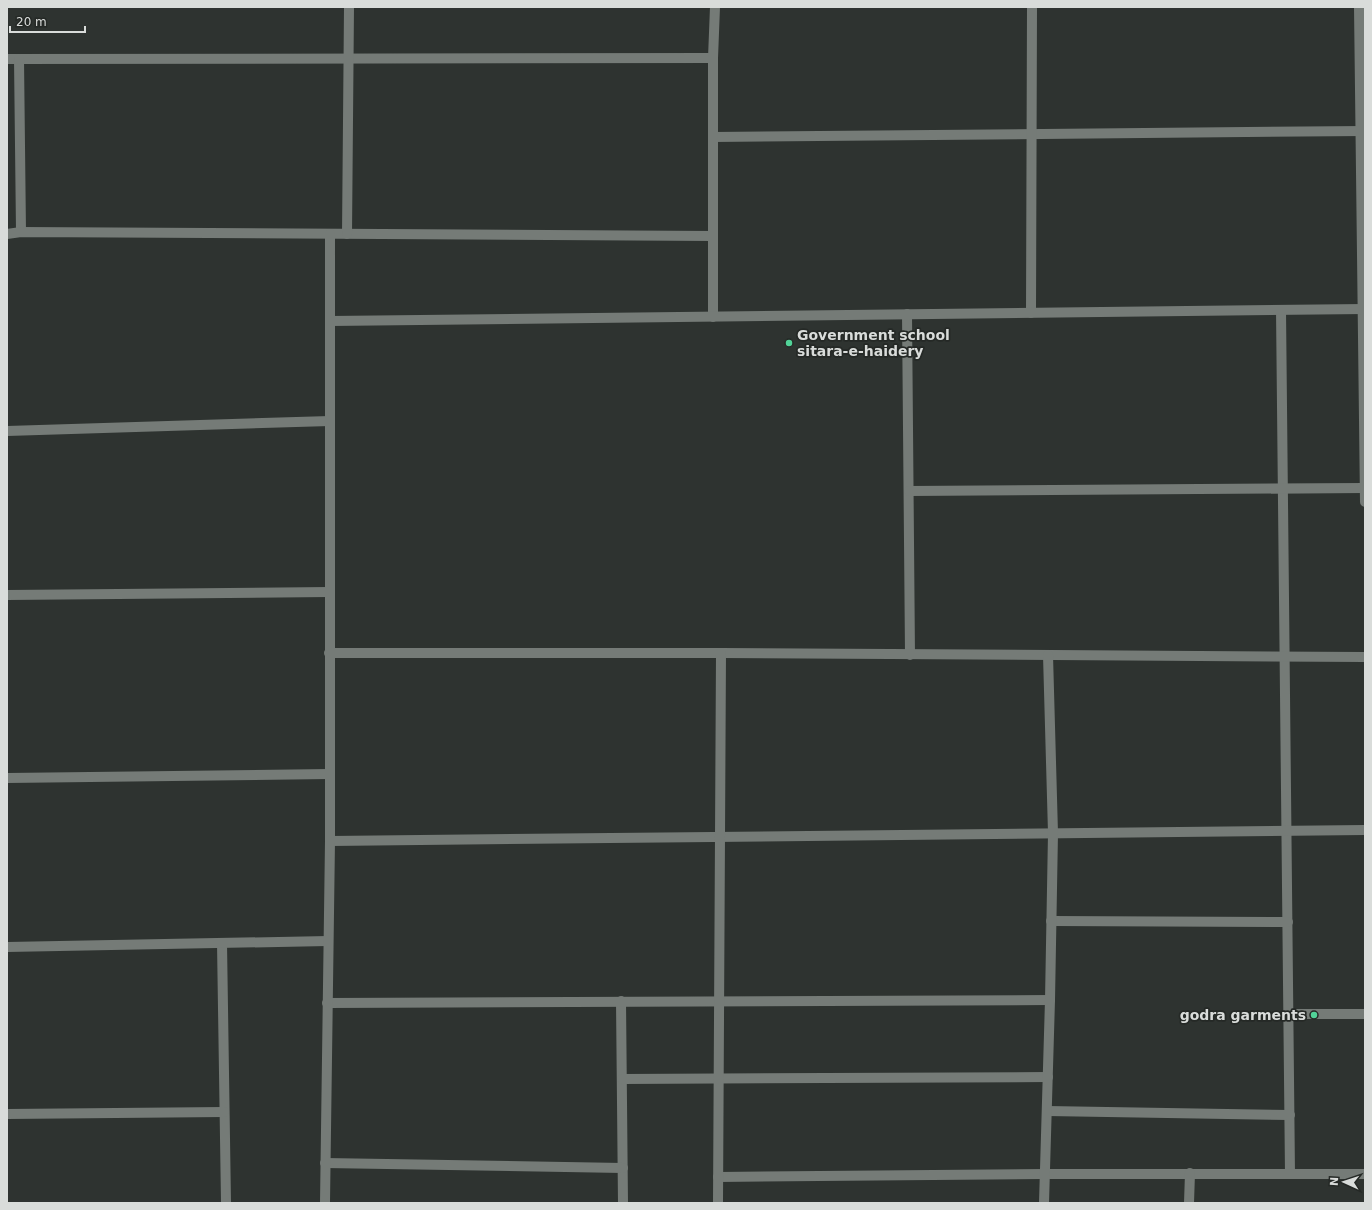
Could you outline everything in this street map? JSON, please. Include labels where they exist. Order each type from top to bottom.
[{"type":"street","points":[[347,234],[349,7]]},
{"type":"street","points":[[713,317],[714,7]]},
{"type":"street","points":[[1031,313],[1032,7]]},
{"type":"street","points":[[1358,7],[1363,131],[1365,502]]},
{"type":"street","points":[[7,59],[713,58]]},
{"type":"street","points":[[18,59],[21,232]]},
{"type":"street","points":[[713,137],[1363,131]]},
{"type":"street","points":[[7,234],[21,232],[713,236]]},
{"type":"street","points":[[325,1203],[330,841],[330,234]]},
{"type":"street","points":[[330,321],[1364,309]]},
{"type":"street","points":[[1282,310],[1290,1174]]},
{"type":"street","points":[[907,314],[910,655]]},
{"type":"street","points":[[7,431],[330,421]]},
{"type":"street","points":[[909,491],[1365,488]]},
{"type":"street","points":[[7,595],[329,592]]},
{"type":"street","points":[[329,653],[720,653],[1365,657]]},
{"type":"street","points":[[718,1203],[720,653]]},
{"type":"street","points":[[1044,1203],[1053,833],[1048,655]]},
{"type":"street","points":[[7,778],[329,774]]},
{"type":"street","points":[[330,841],[1365,830]]},
{"type":"street","points":[[1052,921],[1288,922]]},
{"type":"street","points":[[7,947],[328,941]]},
{"type":"street","points":[[222,943],[226,1203]]},
{"type":"street","points":[[327,1002],[1050,1000]]},
{"type":"street","points":[[621,1001],[623,1203]]},
{"type":"street","points":[[1289,1014],[1365,1014]]},
{"type":"street","points":[[622,1079],[1048,1077]]},
{"type":"street","points":[[1046,1111],[1290,1115]]},
{"type":"street","points":[[7,1114],[224,1112]]},
{"type":"street","points":[[325,1163],[622,1168]]},
{"type":"street","points":[[718,1177],[1190,1173],[1365,1174]]},
{"type":"street","points":[[1189,1203],[1190,1173]]},
{"type":"place","name":"Government school sitara-e-haidery","points":[[789,343]]},
{"type":"place","name":"godra garments","points":[[1314,1015]]}]
